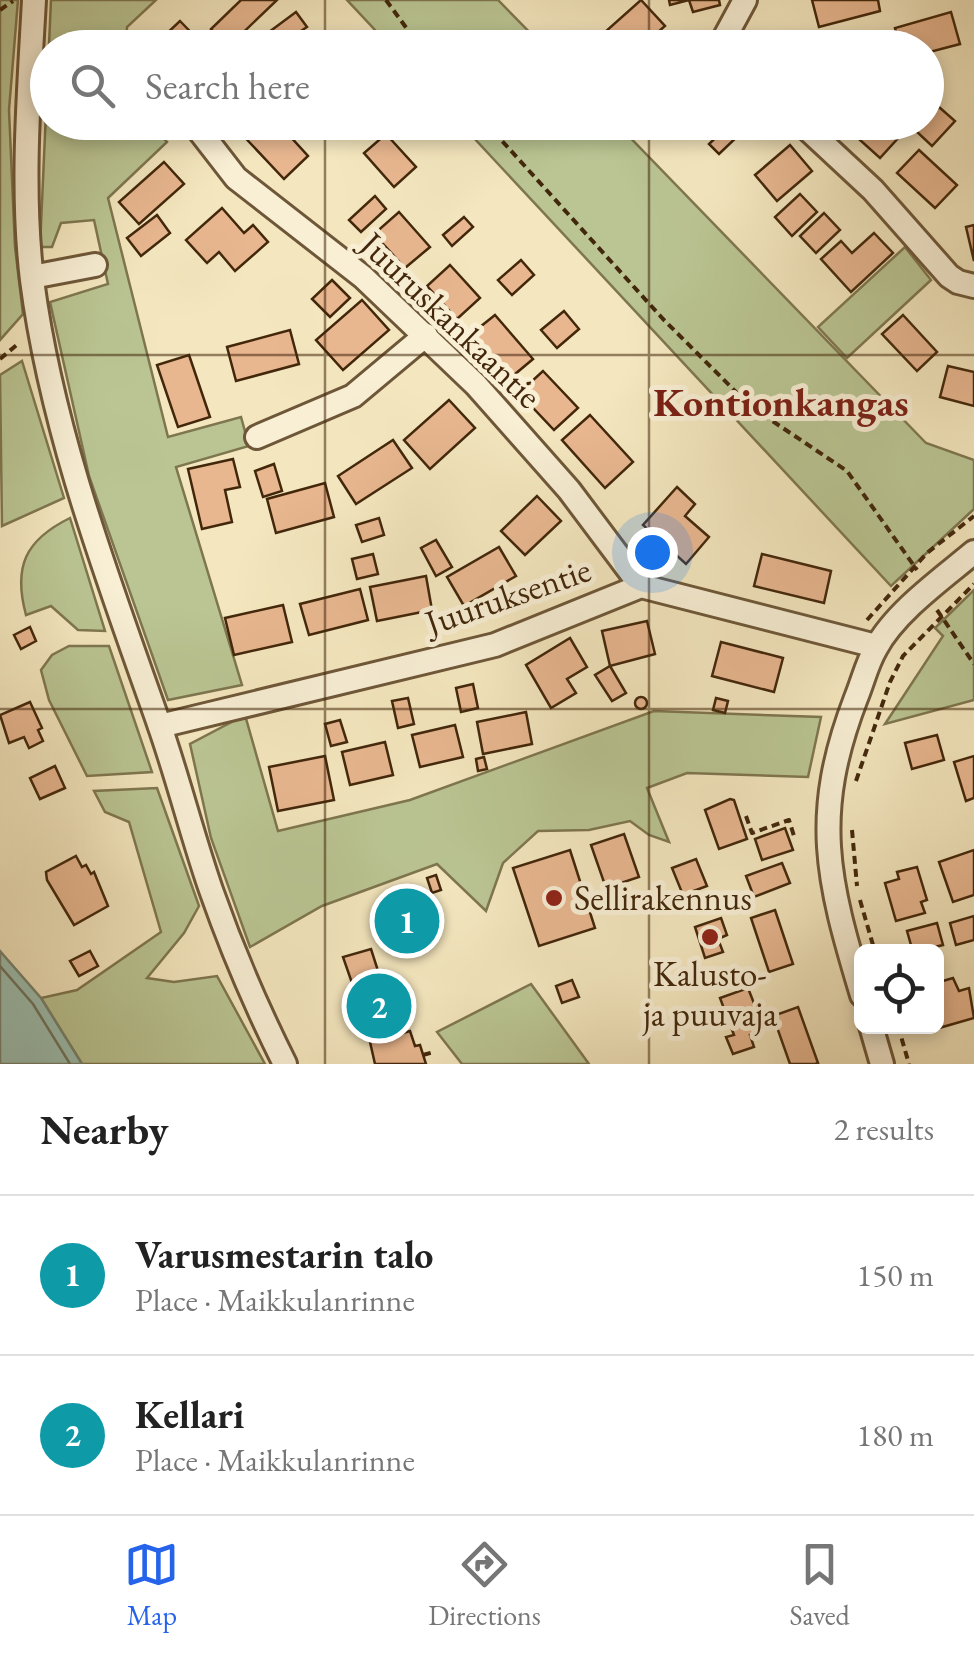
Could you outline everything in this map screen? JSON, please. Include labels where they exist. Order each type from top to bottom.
[{"type":"street","points":[[32,30],[34,0]]},
{"type":"street","points":[[729,30],[745,0]]},
{"type":"street","points":[[30,74],[34,335],[77,482],[211,890],[255,1004],[285,1064]]},
{"type":"street","name":"Juuruskankaantie","points":[[207,140],[236,178],[363,277],[476,385],[569,490],[640,586]]},
{"type":"street","points":[[819,140],[873,190],[949,276],[974,286]]},
{"type":"street","points":[[32,277],[96,265]]},
{"type":"street","points":[[258,436],[354,396],[426,336]]},
{"type":"street","points":[[854,969],[829,871],[827,833],[832,776],[876,646],[926,592],[974,552]]},
{"type":"street","name":"Juuruksentie","points":[[160,726],[495,645],[640,586],[876,646]]},
{"type":"street","points":[[873,1034],[882,1064]]},
{"type":"path","points":[[0,10],[15,0]]},
{"type":"path","points":[[386,0],[408,30]]},
{"type":"path","points":[[501,140],[663,319],[750,406],[847,470],[915,566],[926,592],[974,664]]},
{"type":"path","points":[[0,359],[34,335]]},
{"type":"path","points":[[855,784],[890,682],[903,656],[974,584]]},
{"type":"path","points":[[746,816],[752,833],[788,820],[794,836]]},
{"type":"path","points":[[851,826],[858,893],[874,944]]},
{"type":"path","points":[[900,1034],[909,1064]]},
{"type":"path","points":[[423,1056],[434,1052]]},
{"type":"green space","points":[[0,0],[18,0],[9,110],[15,247],[23,314],[0,340]]},
{"type":"green space","points":[[51,0],[156,0],[127,27],[50,30]]},
{"type":"green space","points":[[347,0],[498,0],[527,30],[375,30]]},
{"type":"green space","points":[[45,140],[167,142],[108,198],[168,437],[241,417],[249,446],[176,467],[242,685],[168,700],[89,476],[50,302],[108,284],[94,220],[61,223],[52,247],[40,247]]},
{"type":"green space","points":[[476,140],[632,140],[926,443],[974,460],[974,509],[891,586]]},
{"type":"green space","points":[[905,247],[931,280],[847,358],[818,327]]},
{"type":"green space","points":[[22,361],[64,498],[2,526],[0,375]]},
{"type":"green space","points":[[70,518],[105,631],[78,630],[51,606],[26,615],[21,583],[26,557],[42,536]]},
{"type":"green space","points":[[974,590],[974,700],[885,724],[943,636],[935,628]]},
{"type":"green space","points":[[69,646],[109,646],[152,772],[87,776],[49,700],[41,670],[52,655]]},
{"type":"green space","points":[[654,711],[821,717],[808,777],[687,773],[647,788],[669,842],[649,835],[630,821],[589,830],[538,831],[503,863],[486,911],[437,864],[322,906],[250,947],[211,838],[190,744],[245,715],[278,831],[410,800]]},
{"type":"green space","points":[[157,788],[199,906],[184,933],[147,978],[174,982],[217,976],[265,1064],[82,1064],[41,998],[77,990],[161,932],[129,822],[105,812],[94,791]]},
{"type":"green space","points":[[531,984],[589,1064],[462,1064],[437,1032]]},
{"type":"water","points":[[0,951],[41,998],[82,1064],[0,1064]]},
{"type":"building","points":[[241,0],[277,0],[246,30],[211,29]]},
{"type":"building","points":[[641,0],[665,26],[660,30],[607,30]]},
{"type":"building","points":[[689,0],[719,0],[720,5],[693,12]]},
{"type":"building","points":[[812,0],[878,0],[880,11],[819,27]]},
{"type":"building","points":[[296,12],[307,27],[302,30],[272,30]]},
{"type":"building","points":[[951,12],[960,44],[944,48],[944,30],[895,28]]},
{"type":"building","points":[[180,21],[189,30],[170,30]]},
{"type":"building","points":[[944,111],[955,121],[944,133]]},
{"type":"building","points":[[247,140],[293,140],[308,156],[284,179]]},
{"type":"building","points":[[379,140],[391,140],[416,167],[394,187],[364,153]]},
{"type":"building","points":[[713,140],[734,140],[719,154],[709,144]]},
{"type":"building","points":[[860,140],[896,140],[880,158]]},
{"type":"building","points":[[790,145],[812,171],[777,201],[755,175]]},
{"type":"building","points":[[919,150],[957,185],[935,208],[897,173]]},
{"type":"building","points":[[164,162],[184,184],[139,224],[119,202]]},
{"type":"building","points":[[800,194],[817,212],[792,236],[775,217]]},
{"type":"building","points":[[375,196],[386,209],[361,232],[349,220]]},
{"type":"building","points":[[222,208],[244,233],[253,225],[268,242],[235,271],[219,252],[207,263],[186,240]]},
{"type":"building","points":[[399,212],[430,247],[405,268],[374,234]]},
{"type":"building","points":[[824,213],[840,230],[816,253],[800,236]]},
{"type":"building","points":[[157,215],[170,233],[141,256],[127,238]]},
{"type":"building","points":[[464,217],[473,227],[452,246],[443,235]]},
{"type":"building","points":[[974,225],[974,261],[966,227]]},
{"type":"building","points":[[874,233],[893,253],[851,292],[821,259],[841,241],[852,253]]},
{"type":"building","points":[[521,260],[534,275],[512,295],[498,280]]},
{"type":"building","points":[[450,265],[480,298],[457,319],[427,286]]},
{"type":"building","points":[[332,280],[350,298],[330,317],[312,299]]},
{"type":"building","points":[[362,300],[389,330],[343,370],[316,340]]},
{"type":"building","points":[[564,311],[579,329],[557,348],[541,330]]},
{"type":"building","points":[[495,315],[533,359],[508,380],[470,335]]},
{"type":"building","points":[[903,315],[937,352],[917,371],[882,334]]},
{"type":"building","points":[[290,330],[299,364],[236,381],[227,347]]},
{"type":"building","points":[[189,355],[210,417],[178,427],[157,365]]},
{"type":"building","points":[[948,366],[974,372],[974,406],[940,397]]},
{"type":"building","points":[[543,371],[578,408],[554,430],[519,393]]},
{"type":"building","points":[[449,400],[475,428],[430,469],[404,440]]},
{"type":"building","points":[[590,415],[633,462],[605,488],[562,440]]},
{"type":"building","points":[[393,440],[412,468],[356,504],[338,476]]},
{"type":"building","points":[[233,459],[240,487],[225,490],[232,522],[202,529],[188,469]]},
{"type":"building","points":[[274,464],[282,491],[263,497],[255,471]]},
{"type":"building","points":[[325,483],[334,517],[276,533],[267,499]]},
{"type":"building","points":[[677,487],[695,504],[685,516],[709,537],[686,564],[643,525]]},
{"type":"building","points":[[537,496],[561,521],[525,555],[501,531]]},
{"type":"building","points":[[379,518],[384,535],[362,542],[356,525]]},
{"type":"building","points":[[436,540],[452,567],[436,576],[421,548]]},
{"type":"building","points":[[499,547],[516,576],[464,606],[447,577]]},
{"type":"building","points":[[373,554],[378,574],[357,579],[352,559]]},
{"type":"building","points":[[762,554],[831,571],[824,603],[754,586]]},
{"type":"building","points":[[426,576],[432,610],[377,621],[370,587]]},
{"type":"building","points":[[360,589],[368,620],[309,635],[300,604]]},
{"type":"building","points":[[283,605],[292,642],[234,655],[225,618]]},
{"type":"building","points":[[647,621],[655,654],[610,666],[602,631]]},
{"type":"building","points":[[30,627],[36,641],[21,649],[14,635]]},
{"type":"building","points":[[570,638],[587,667],[567,679],[576,693],[551,708],[526,665]]},
{"type":"building","points":[[721,642],[783,658],[774,692],[712,676]]},
{"type":"building","points":[[610,666],[626,693],[612,701],[595,675]]},
{"type":"building","points":[[473,684],[478,708],[461,712],[456,688]]},
{"type":"building","points":[[641,697],[647,703],[641,709],[635,703]]},
{"type":"building","points":[[408,698],[414,724],[398,728],[392,701]]},
{"type":"building","points":[[716,698],[728,701],[725,713],[713,710]]},
{"type":"building","points":[[30,702],[42,728],[38,730],[43,741],[29,748],[24,737],[9,743],[0,715]]},
{"type":"building","points":[[526,712],[532,744],[483,754],[477,722]]},
{"type":"building","points":[[340,720],[347,742],[331,746],[325,724]]},
{"type":"building","points":[[455,725],[463,757],[420,767],[412,735]]},
{"type":"building","points":[[937,735],[944,760],[912,769],[905,743]]},
{"type":"building","points":[[385,742],[393,775],[350,785],[342,752]]},
{"type":"building","points":[[325,756],[334,800],[278,811],[269,767]]},
{"type":"building","points":[[974,756],[974,798],[966,801],[954,762]]},
{"type":"building","points":[[484,757],[487,769],[478,771],[476,759]]},
{"type":"building","points":[[55,766],[65,788],[40,799],[30,778]]},
{"type":"building","points":[[734,800],[747,839],[719,849],[705,810]]},
{"type":"building","points":[[785,828],[793,850],[762,860],[755,839]]},
{"type":"building","points":[[624,834],[639,877],[606,888],[591,845]]},
{"type":"building","name":"Sellirakennus","points":[[570,850],[595,928],[539,946],[513,868]]},
{"type":"building","points":[[974,850],[974,895],[953,902],[939,862]]},
{"type":"building","points":[[76,856],[82,867],[86,865],[91,874],[94,872],[108,906],[74,925],[46,872]]},
{"type":"building","points":[[696,859],[707,886],[683,895],[672,868]]},
{"type":"building","points":[[782,863],[790,883],[754,897],[746,876]]},
{"type":"building","points":[[917,867],[927,900],[921,902],[925,913],[896,921],[885,883],[899,879],[897,872]]},
{"type":"building","points":[[436,875],[441,890],[432,893],[427,878]]},
{"type":"building","points":[[416,895],[419,902],[426,899],[436,926],[388,943],[378,917],[387,913],[384,906]]},
{"type":"building","points":[[775,910],[793,964],[769,972],[751,918]]},
{"type":"building","points":[[974,916],[974,940],[956,945],[950,923]]},
{"type":"building","name":"Kalusto- ja puuvaja","points":[[721,918],[727,935],[718,939],[723,952],[705,958],[695,927]]},
{"type":"building","points":[[937,923],[943,944],[911,944],[907,931]]},
{"type":"building","points":[[371,949],[379,974],[352,983],[343,957]]},
{"type":"building","points":[[90,951],[98,966],[79,976],[70,961]]},
{"type":"building","points":[[953,978],[959,991],[969,988],[974,1018],[944,1027],[944,981]]},
{"type":"building","points":[[572,980],[579,997],[562,1003],[556,986]]},
{"type":"building","points":[[748,988],[764,1029],[750,1035],[754,1047],[733,1054],[726,1037],[734,1035],[720,998]]},
{"type":"building","points":[[385,991],[392,1014],[373,1021],[365,998]]},
{"type":"building","points":[[798,1007],[818,1063],[815,1064],[790,1064],[773,1016]]},
{"type":"building","points":[[410,1031],[426,1064],[375,1064],[370,1042]]},
{"type":"place","name":"Sellirakennus","points":[[554,898]]},
{"type":"place","name":"Varusmestarin talo","points":[[407,921]]},
{"type":"place","name":"Kalusto- ja puuvaja","points":[[710,937]]},
{"type":"place","name":"Kellari","points":[[379,1006]]},
{"type":"district","name":"Kontionkangas","points":[[781,402]]}]
